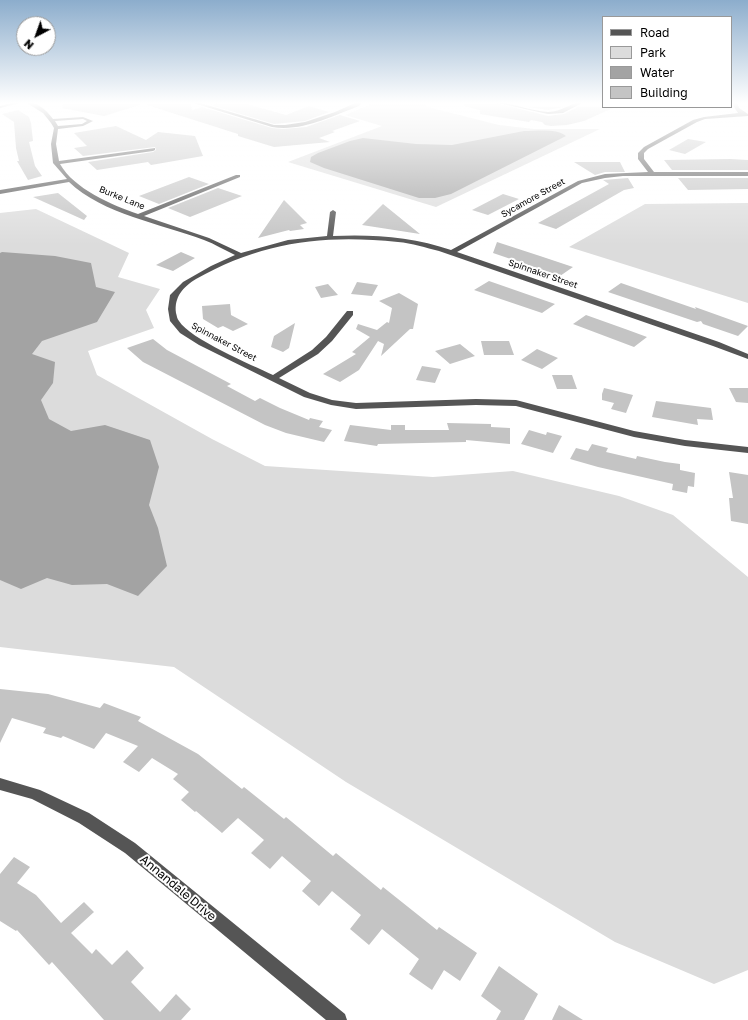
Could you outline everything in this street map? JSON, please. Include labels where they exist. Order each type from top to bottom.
[{"type":"street","name":"Burke Lane","points":[[54,150],[56,162],[59,169],[80,188],[106,203],[207,239],[240,255]]},
{"type":"street","points":[[56,162],[142,150]]},
{"type":"street","points":[[644,150],[641,153],[641,159],[652,174]]},
{"type":"street","name":"Sycamore Street","points":[[451,253],[580,182],[605,176],[652,174],[748,174]]},
{"type":"street","points":[[140,215],[238,176]]},
{"type":"street","points":[[0,192],[70,180]]},
{"type":"street","points":[[330,238],[333,212]]},
{"type":"street","name":"Spinnaker Street","points":[[748,357],[716,344],[451,253],[399,240],[330,238],[288,242],[240,255],[200,274],[185,283],[174,295],[172,309],[174,321],[183,332],[272,379],[307,395],[331,402],[356,406],[490,402],[516,403],[634,434],[685,443],[748,450]]},
{"type":"street","points":[[272,379],[315,352],[329,339],[350,313]]},
{"type":"street","name":"Annandale Drive","points":[[0,784],[35,794],[84,818],[130,848],[339,1020]]},
{"type":"green space","points":[[320,150],[557,150],[436,207],[288,162]]},
{"type":"green space","points":[[748,203],[748,303],[569,247],[645,204]]},
{"type":"green space","points":[[36,209],[129,253],[118,277],[160,289],[146,310],[154,328],[88,351],[97,375],[212,439],[265,466],[433,477],[513,471],[619,496],[673,515],[748,577],[748,970],[714,984],[615,942],[346,782],[174,667],[0,647],[0,213]]},
{"type":"water","points":[[327,150],[539,150],[451,194],[435,198],[419,198],[324,168],[310,162],[311,157]]},
{"type":"water","points":[[0,253],[55,256],[91,263],[96,287],[115,292],[97,322],[42,341],[32,354],[55,362],[53,383],[41,400],[49,419],[71,431],[105,425],[150,440],[159,467],[149,505],[158,528],[167,566],[138,596],[107,584],[72,585],[47,578],[21,589],[0,580]]},
{"type":"building","points":[[16,150],[31,150],[35,166],[42,176],[28,180],[17,161],[19,161]]},
{"type":"building","points":[[76,150],[134,150],[83,156]]},
{"type":"building","points":[[156,150],[200,150],[203,156],[151,165],[148,162],[97,170],[88,162],[153,152]]},
{"type":"building","points":[[670,150],[693,150],[685,154]]},
{"type":"building","points":[[664,160],[748,160],[748,170],[672,170]]},
{"type":"building","points":[[574,162],[620,162],[625,172],[605,172],[595,175]]},
{"type":"building","points":[[189,177],[209,184],[159,204],[139,196]]},
{"type":"building","points":[[628,178],[634,188],[624,190],[556,229],[538,223],[609,184],[603,180]]},
{"type":"building","points":[[678,178],[748,178],[748,189],[688,190]]},
{"type":"building","points":[[218,188],[242,196],[190,217],[168,208]]},
{"type":"building","points":[[58,193],[87,216],[84,220],[33,197]]},
{"type":"building","points":[[503,194],[519,199],[488,215],[472,210]]},
{"type":"building","points":[[284,200],[307,223],[300,225],[304,229],[289,230],[258,238]]},
{"type":"building","points":[[383,204],[420,234],[362,225]]},
{"type":"building","points":[[497,242],[573,267],[560,276],[493,253]]},
{"type":"building","points":[[181,252],[195,258],[173,271],[156,265]]},
{"type":"building","points":[[489,281],[555,304],[542,313],[474,290]]},
{"type":"building","points":[[357,282],[378,285],[372,296],[351,294]]},
{"type":"building","points":[[621,283],[748,326],[738,336],[703,324],[701,321],[697,322],[608,292]]},
{"type":"building","points":[[328,284],[338,295],[321,298],[315,287]]},
{"type":"building","points":[[399,293],[418,304],[413,329],[410,329],[381,356],[384,344],[378,341],[359,370],[340,382],[323,374],[356,354],[352,352],[370,337],[356,329],[358,324],[377,330],[387,322],[389,323],[392,308],[379,301]]},
{"type":"building","points":[[230,304],[231,315],[248,324],[233,331],[223,326],[218,328],[203,319],[202,306]]},
{"type":"building","points":[[586,315],[647,337],[634,347],[573,324]]},
{"type":"building","points":[[295,323],[289,348],[283,352],[271,347],[274,336]]},
{"type":"building","points":[[153,339],[167,350],[231,384],[227,386],[255,401],[260,398],[309,420],[310,418],[323,421],[319,427],[332,430],[324,442],[286,433],[265,425],[143,362],[127,348]]},
{"type":"building","points":[[481,341],[509,341],[514,355],[484,355]]},
{"type":"building","points":[[460,344],[475,356],[450,364],[435,351]]},
{"type":"building","points":[[537,349],[558,358],[542,369],[521,360]]},
{"type":"building","points":[[422,366],[441,369],[435,383],[416,380]]},
{"type":"building","points":[[552,375],[572,375],[577,389],[557,389]]},
{"type":"building","points":[[604,388],[633,395],[626,413],[611,409],[614,403],[602,400]]},
{"type":"building","points":[[729,388],[748,388],[748,403],[736,402]]},
{"type":"building","points":[[656,401],[711,408],[713,420],[697,419],[698,425],[652,417]]},
{"type":"building","points":[[447,423],[491,424],[491,427],[510,428],[510,444],[466,440],[466,442],[378,444],[377,446],[344,441],[350,425],[391,430],[391,425],[405,425],[405,430],[449,430]]},
{"type":"building","points":[[529,430],[546,435],[547,432],[562,436],[553,453],[521,444]]},
{"type":"building","points":[[592,444],[608,448],[606,452],[636,459],[637,456],[680,464],[680,470],[695,473],[694,487],[688,486],[687,493],[672,490],[673,484],[570,459],[576,448],[588,451]]},
{"type":"building","points":[[729,472],[748,475],[748,524],[731,521],[729,498],[733,498]]},
{"type":"building","points":[[0,689],[48,694],[100,708],[104,703],[141,717],[138,721],[198,754],[242,789],[244,787],[284,819],[286,817],[333,856],[336,853],[381,890],[383,887],[437,930],[439,927],[477,953],[460,981],[444,970],[432,990],[409,974],[419,959],[382,929],[369,945],[350,929],[361,915],[332,891],[319,906],[302,891],[311,881],[282,856],[270,869],[251,853],[264,840],[238,818],[222,833],[181,800],[189,792],[173,779],[178,774],[152,758],[139,772],[123,762],[138,746],[106,733],[94,749],[63,736],[61,738],[43,733],[46,728],[12,718],[0,743]]},
{"type":"building","points":[[14,857],[30,867],[17,883],[36,895],[61,923],[84,902],[94,912],[71,933],[92,954],[96,949],[112,965],[127,950],[144,968],[131,982],[160,1012],[176,994],[191,1009],[181,1020],[104,1020],[52,962],[49,965],[17,930],[16,931],[0,921],[0,874]]},
{"type":"building","points":[[499,966],[538,994],[524,1020],[496,1020],[501,1011],[481,996]]},
{"type":"building","points":[[559,1005],[583,1020],[552,1020]]}]
